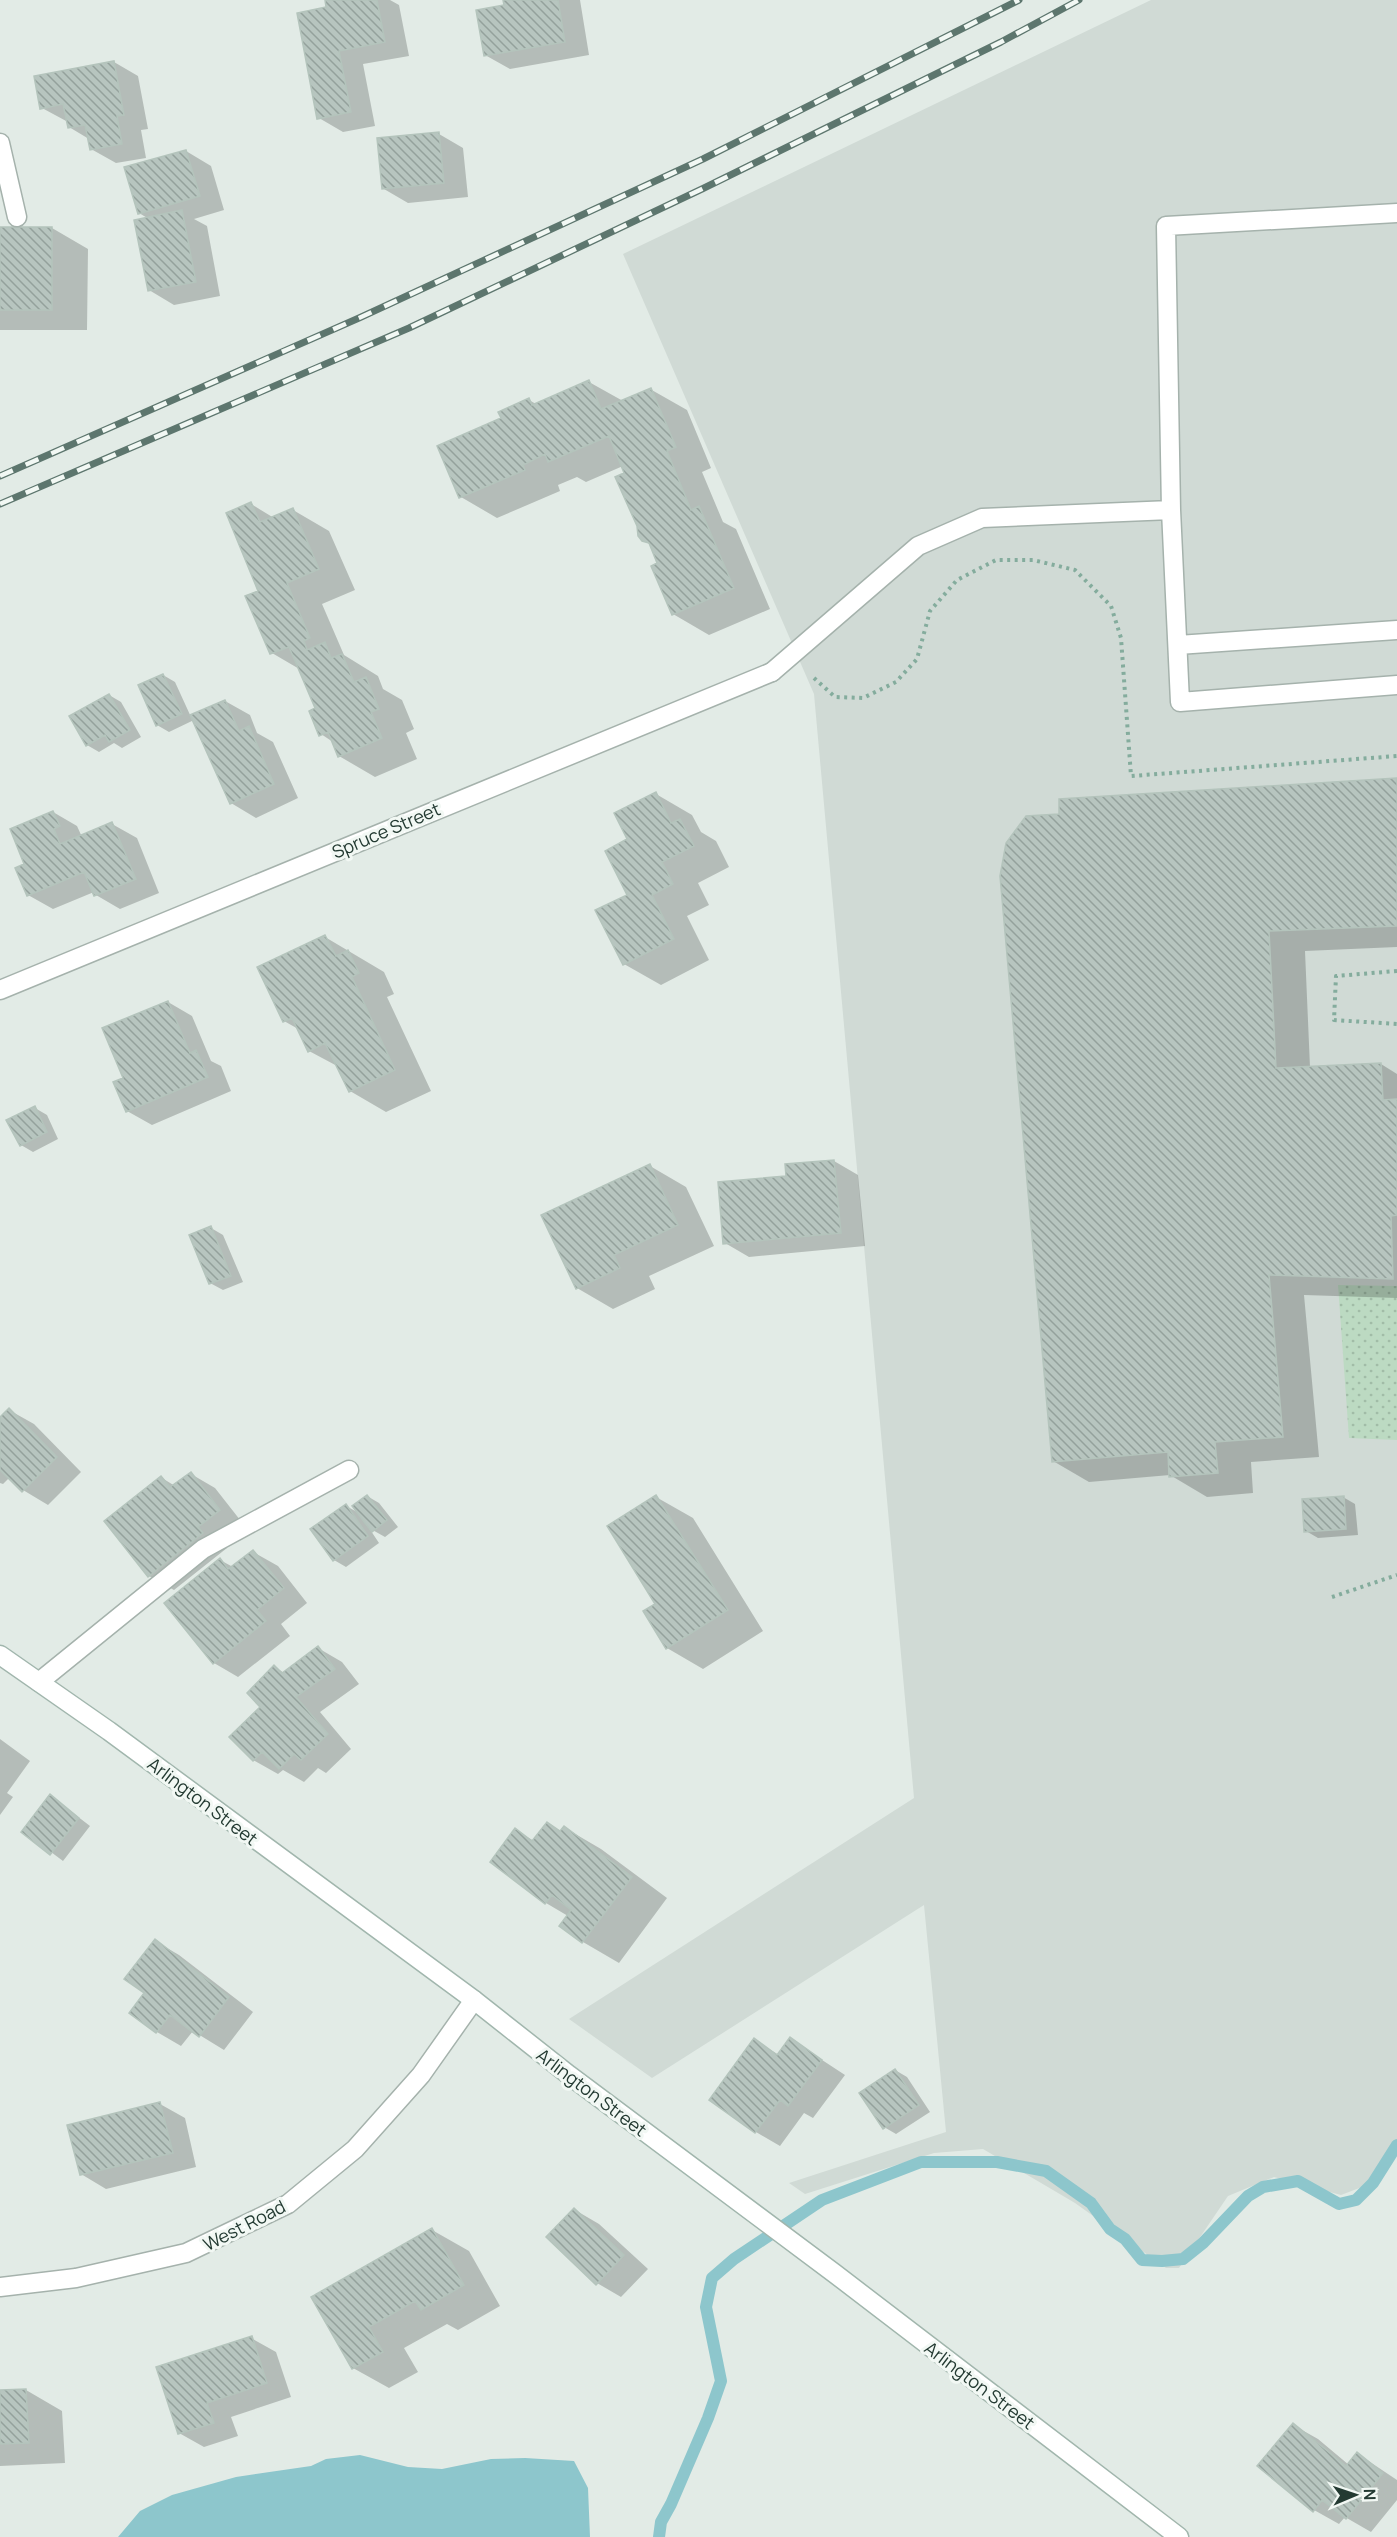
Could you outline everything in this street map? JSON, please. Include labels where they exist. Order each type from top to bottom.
[{"type":"street","points":[[0,143],[17,217]]},
{"type":"street","points":[[1397,213],[1166,226],[1171,510],[1180,702],[1397,685]]},
{"type":"street","name":"Spruce Street","points":[[0,990],[772,672],[918,546],[982,518],[1171,510]]},
{"type":"street","points":[[1178,645],[1397,630]]},
{"type":"street","points":[[39,1682],[203,1549],[349,1470]]},
{"type":"street","name":"Arlington Street","points":[[0,1655],[109,1731],[474,2000],[569,2075],[834,2273],[1179,2537]]},
{"type":"street","name":"West Road","points":[[0,2287],[76,2278],[186,2253],[288,2204],[362,2140],[422,2075],[474,2000]]},
{"type":"path","points":[[814,678],[835,697],[863,698],[896,682],[917,659],[930,611],[957,580],[996,560],[1033,560],[1075,570],[1110,606],[1121,638],[1131,776],[1397,756]]},
{"type":"path","points":[[1397,970],[1336,976],[1334,1020],[1397,1024]]},
{"type":"path","points":[[1332,1598],[1397,1575]]},
{"type":"shaded area","points":[[1151,0],[1397,0],[1397,2150],[1375,2182],[1341,2195],[1274,2177],[1228,2196],[1179,2268],[1166,2268],[1075,2203],[983,2149],[934,2153],[805,2194],[789,2183],[946,2132],[924,1905],[652,2078],[569,2019],[914,1798],[814,694],[623,254]]},
{"type":"green space","points":[[1338,1285],[1397,1286],[1397,1440],[1349,1438]]},
{"type":"water","points":[[360,2455],[408,2467],[442,2469],[491,2459],[525,2458],[574,2461],[588,2488],[590,2537],[118,2537],[140,2511],[172,2495],[236,2477],[311,2466],[326,2459]]},
{"type":"building","points":[[325,0],[377,0],[385,42],[339,51],[351,112],[317,119],[297,13],[326,7]]},
{"type":"building","points":[[503,0],[558,0],[565,42],[484,56],[476,10],[504,5]]},
{"type":"building","points":[[114,61],[124,115],[117,116],[122,144],[90,150],[85,125],[68,128],[63,104],[40,109],[34,76]]},
{"type":"building","points":[[439,132],[444,183],[382,189],[377,138]]},
{"type":"building","points":[[186,150],[200,196],[138,214],[124,167]]},
{"type":"building","points":[[182,210],[196,282],[148,291],[134,220]]},
{"type":"building","points":[[0,227],[52,227],[52,310],[0,310]]},
{"type":"building","points":[[589,380],[601,409],[651,388],[676,447],[667,451],[691,510],[699,506],[734,588],[672,615],[651,566],[657,563],[649,543],[642,541],[638,536],[637,526],[615,477],[624,473],[609,436],[548,462],[545,454],[523,465],[525,470],[459,498],[437,446],[501,418],[498,412],[529,398],[532,405]]},
{"type":"building","points":[[251,502],[260,522],[293,508],[319,569],[287,583],[310,638],[304,641],[307,650],[325,642],[331,658],[342,654],[354,682],[366,677],[379,709],[371,712],[382,738],[338,757],[328,732],[319,736],[309,711],[315,708],[289,647],[270,654],[245,596],[258,591],[226,513]]},
{"type":"building","points":[[163,674],[182,714],[156,726],[138,685]]},
{"type":"building","points":[[109,694],[130,730],[109,742],[105,735],[86,746],[69,716]]},
{"type":"building","points":[[225,700],[239,731],[249,726],[274,784],[230,804],[190,715]]},
{"type":"building","points":[[1397,778],[1397,926],[1269,931],[1276,1068],[1381,1063],[1383,1100],[1397,1099],[1397,1215],[1391,1216],[1393,1279],[1269,1275],[1283,1437],[1215,1442],[1218,1473],[1169,1477],[1168,1452],[1052,1462],[1000,876],[1006,843],[1026,816],[1059,814],[1059,799]]},
{"type":"building","points":[[656,792],[671,823],[680,819],[694,846],[662,862],[673,884],[652,895],[674,939],[623,965],[595,910],[627,895],[605,851],[627,839],[614,813]]},
{"type":"building","points":[[53,811],[60,826],[54,829],[60,844],[112,822],[136,879],[94,896],[84,872],[27,896],[15,868],[24,864],[10,829]]},
{"type":"building","points":[[325,935],[336,956],[348,950],[359,973],[352,977],[395,1070],[349,1092],[325,1043],[308,1052],[292,1018],[283,1022],[257,967]]},
{"type":"building","points":[[168,1001],[190,1053],[196,1050],[208,1077],[126,1112],[113,1082],[123,1078],[102,1028]]},
{"type":"building","points":[[35,1106],[47,1132],[20,1146],[6,1120]]},
{"type":"building","points":[[834,1160],[841,1233],[723,1244],[718,1182],[786,1176],[785,1164]]},
{"type":"building","points":[[650,1164],[678,1225],[614,1255],[620,1268],[576,1289],[541,1215]]},
{"type":"building","points":[[211,1226],[231,1276],[209,1284],[189,1235]]},
{"type":"building","points":[[9,1408],[57,1457],[22,1492],[0,1470],[0,1417]]},
{"type":"building","points":[[191,1472],[220,1510],[198,1527],[203,1533],[148,1577],[104,1521],[161,1476],[170,1487]]},
{"type":"building","points":[[367,1495],[387,1520],[372,1532],[352,1506]]},
{"type":"building","points":[[656,1495],[728,1610],[666,1649],[643,1611],[655,1604],[607,1526]]},
{"type":"building","points":[[1344,1496],[1346,1529],[1304,1532],[1302,1499]]},
{"type":"building","points":[[346,1504],[368,1536],[333,1561],[310,1529]]},
{"type":"building","points":[[253,1550],[284,1588],[257,1610],[266,1621],[213,1664],[164,1603],[220,1558],[228,1569]]},
{"type":"building","points":[[318,1646],[335,1669],[296,1697],[328,1734],[301,1760],[294,1754],[279,1769],[262,1752],[253,1761],[229,1737],[260,1707],[247,1693],[274,1665],[282,1673]]},
{"type":"building","points":[[50,1794],[79,1818],[50,1855],[21,1832]]},
{"type":"building","points":[[547,1822],[560,1831],[564,1826],[632,1877],[582,1943],[559,1926],[571,1910],[552,1895],[545,1904],[490,1862],[515,1828],[532,1841]]},
{"type":"building","points":[[155,1939],[229,1997],[199,2037],[170,2015],[156,2033],[129,2013],[144,1993],[124,1979]]},
{"type":"building","points":[[790,2037],[822,2060],[788,2106],[780,2100],[755,2133],[709,2100],[754,2038],[777,2055]]},
{"type":"building","points":[[895,2069],[919,2105],[883,2129],[859,2093]]},
{"type":"building","points":[[160,2102],[173,2153],[80,2175],[67,2125]]},
{"type":"building","points":[[574,2208],[624,2255],[596,2285],[546,2237]]},
{"type":"building","points":[[432,2228],[464,2285],[421,2310],[415,2301],[369,2327],[383,2352],[352,2369],[311,2297]]},
{"type":"building","points":[[252,2336],[267,2383],[207,2403],[214,2423],[178,2434],[156,2367]]},
{"type":"building","points":[[26,2389],[29,2443],[0,2444],[0,2390]]},
{"type":"building","points":[[1293,2423],[1346,2466],[1357,2452],[1383,2473],[1346,2519],[1322,2500],[1313,2512],[1257,2466]]},
{"type":"waterway","points":[[659,2537],[661,2522],[708,2418],[721,2381],[706,2307],[712,2278],[734,2259],[822,2200],[921,2162],[997,2162],[1046,2171],[1091,2203],[1110,2229],[1125,2239],[1142,2260],[1183,2259],[1203,2243],[1248,2196],[1263,2187],[1298,2181],[1339,2204],[1356,2200],[1373,2183],[1397,2145]]},
{"type":"railway","points":[[0,476],[359,318],[703,159],[1019,0]]},
{"type":"railway","points":[[0,504],[409,328],[702,189],[1001,42],[1079,0]]}]
